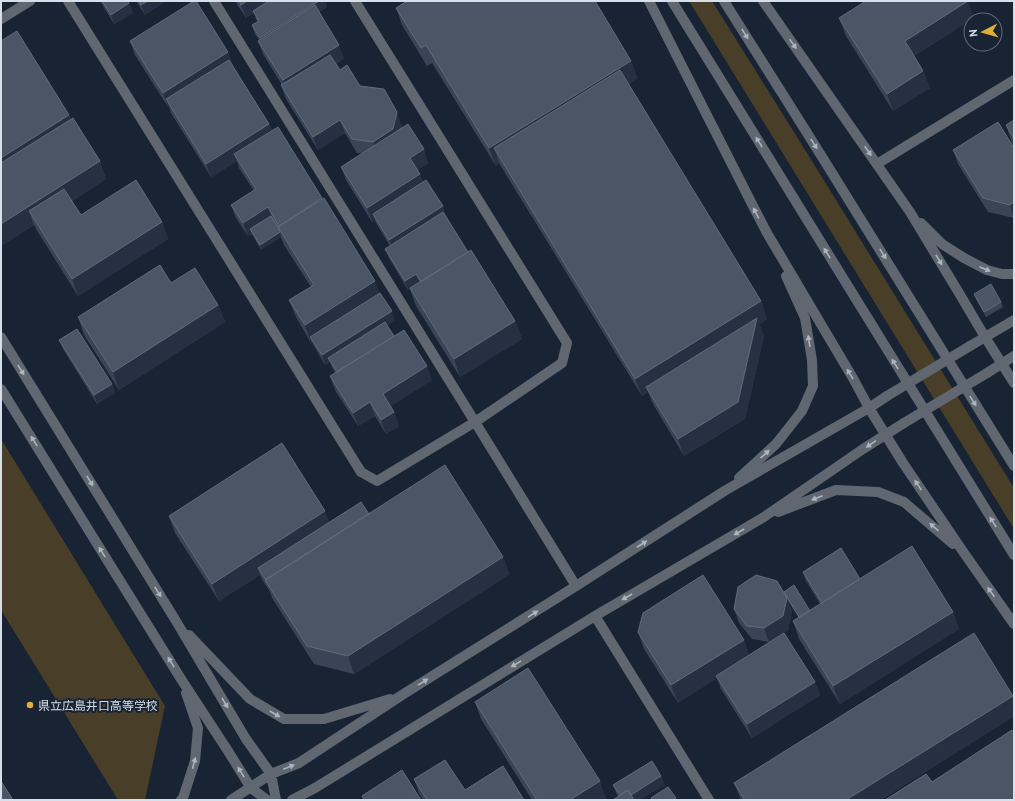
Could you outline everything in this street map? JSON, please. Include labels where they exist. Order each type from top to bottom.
[{"type":"street","points":[[1,19],[30,1]]},
{"type":"street","points":[[68,1],[361,472],[377,481],[475,422],[562,363],[567,342],[355,1]]},
{"type":"street","points":[[214,1],[576,586]]},
{"type":"street","points":[[649,1],[752,206],[869,408],[903,463],[1014,624]]},
{"type":"street","points":[[672,1],[1014,555]]},
{"type":"street","points":[[724,1],[814,142],[1014,466]]},
{"type":"street","points":[[763,1],[910,212],[1001,364],[1014,383]]},
{"type":"street","points":[[877,164],[1014,80]]},
{"type":"street","points":[[910,212],[942,244],[964,258],[987,270],[1002,274],[1014,274]]},
{"type":"street","points":[[726,490],[776,444],[802,411],[813,386],[812,360],[805,318],[767,233]]},
{"type":"street","points":[[231,800],[271,774],[299,763],[402,695],[726,490],[869,408],[1014,320]]},
{"type":"street","points":[[1,337],[176,621],[246,739],[271,774],[276,800]]},
{"type":"street","points":[[292,800],[315,788],[595,616],[764,517],[886,434],[1014,356]]},
{"type":"street","points":[[1,389],[181,679],[251,788],[267,800]]},
{"type":"street","points":[[764,517],[836,490],[878,492],[904,502],[964,553]]},
{"type":"street","points":[[595,616],[709,800]]},
{"type":"street","points":[[176,621],[250,699],[284,719],[324,719],[402,695]]},
{"type":"street","points":[[181,679],[198,728],[195,761],[183,798],[181,800]]},
{"type":"shaded area","points":[[689,1],[712,1],[1014,488],[1014,529]]},
{"type":"shaded area","points":[[1,439],[165,706],[145,800],[118,800],[1,610]]},
{"type":"building","points":[[102,1],[128,1],[129,3],[111,15]]},
{"type":"building","points":[[139,1],[148,1],[141,5]]},
{"type":"building","points":[[196,1],[228,52],[163,93],[130,41]]},
{"type":"building","points":[[239,1],[247,1],[241,5]]},
{"type":"building","points":[[269,1],[319,1],[260,38],[252,25],[259,21],[253,11]]},
{"type":"building","points":[[407,1],[595,1],[631,61],[489,148],[426,45],[421,48],[396,8]]},
{"type":"building","points":[[866,1],[968,1],[905,41],[923,71],[887,94],[839,18]]},
{"type":"building","points":[[315,5],[339,45],[283,80],[258,41]]},
{"type":"building","points":[[17,31],[69,115],[1,158],[1,41]]},
{"type":"building","points":[[330,55],[340,70],[347,65],[360,86],[384,89],[397,112],[393,129],[373,142],[352,139],[340,120],[313,137],[281,85]]},
{"type":"building","points":[[229,60],[269,124],[206,164],[166,99]]},
{"type":"building","points":[[620,70],[761,301],[635,379],[494,148]]},
{"type":"building","points":[[73,118],[100,161],[1,224],[1,163]]},
{"type":"building","points":[[1014,120],[1014,139],[1006,125]]},
{"type":"building","points":[[998,122],[1014,148],[1014,202],[1010,205],[983,198],[953,150]]},
{"type":"building","points":[[408,124],[424,149],[410,158],[420,174],[367,208],[341,167]]},
{"type":"building","points":[[278,127],[322,198],[279,226],[268,207],[243,223],[231,205],[256,189],[234,154]]},
{"type":"building","points":[[136,180],[162,222],[72,279],[29,211],[64,189],[81,215]]},
{"type":"building","points":[[426,180],[443,206],[389,240],[373,214]]},
{"type":"building","points":[[324,198],[375,281],[305,325],[289,300],[314,285],[278,227]]},
{"type":"building","points":[[443,212],[468,252],[421,282],[416,274],[405,281],[385,249]]},
{"type":"building","points":[[271,216],[280,232],[260,245],[250,229]]},
{"type":"building","points":[[471,250],[515,321],[454,359],[410,288]]},
{"type":"building","points":[[160,265],[171,283],[195,268],[218,305],[113,372],[78,317]]},
{"type":"building","points":[[991,284],[1001,302],[984,312],[974,294]]},
{"type":"building","points":[[380,293],[392,311],[322,355],[310,337]]},
{"type":"building","points":[[757,318],[738,402],[678,439],[646,387]]},
{"type":"building","points":[[385,322],[394,336],[337,372],[328,358]]},
{"type":"building","points":[[77,329],[112,384],[94,395],[59,340]]},
{"type":"building","points":[[404,330],[427,366],[383,394],[394,412],[381,420],[370,402],[353,413],[330,376]]},
{"type":"building","points":[[282,443],[325,511],[212,584],[169,516]]},
{"type":"building","points":[[445,465],[503,557],[348,656],[307,646],[265,580]]},
{"type":"building","points":[[361,502],[369,514],[266,580],[258,568]]},
{"type":"building","points":[[912,546],[953,612],[833,686],[793,621]]},
{"type":"building","points":[[841,548],[860,579],[822,603],[803,572]]},
{"type":"building","points":[[703,575],[744,640],[671,685],[638,632],[643,613]]},
{"type":"building","points":[[756,575],[777,581],[787,598],[783,616],[764,628],[747,626],[734,609],[738,587]]},
{"type":"building","points":[[794,585],[810,611],[799,617],[784,592]]},
{"type":"building","points":[[784,633],[815,682],[747,724],[716,676]]},
{"type":"building","points":[[974,633],[1013,696],[846,800],[745,800],[734,783]]},
{"type":"building","points":[[528,668],[600,781],[570,800],[537,800],[475,702]]},
{"type":"building","points":[[1012,730],[1014,734],[1014,800],[885,800],[926,774],[932,782]]},
{"type":"building","points":[[445,760],[465,790],[503,766],[524,800],[427,800],[414,779]]},
{"type":"building","points":[[652,761],[661,776],[631,795],[628,790],[620,795],[613,785]]},
{"type":"building","points":[[402,770],[421,800],[364,800],[362,796]]},
{"type":"building","points":[[1,781],[13,800],[1,800]]},
{"type":"building","points":[[668,787],[676,798],[673,800],[653,800],[651,798]]},
{"type":"building","points":[[628,790],[634,800],[613,800]]},
{"type":"place","name":"県立広島井口高等学校","points":[[30,705]]}]
